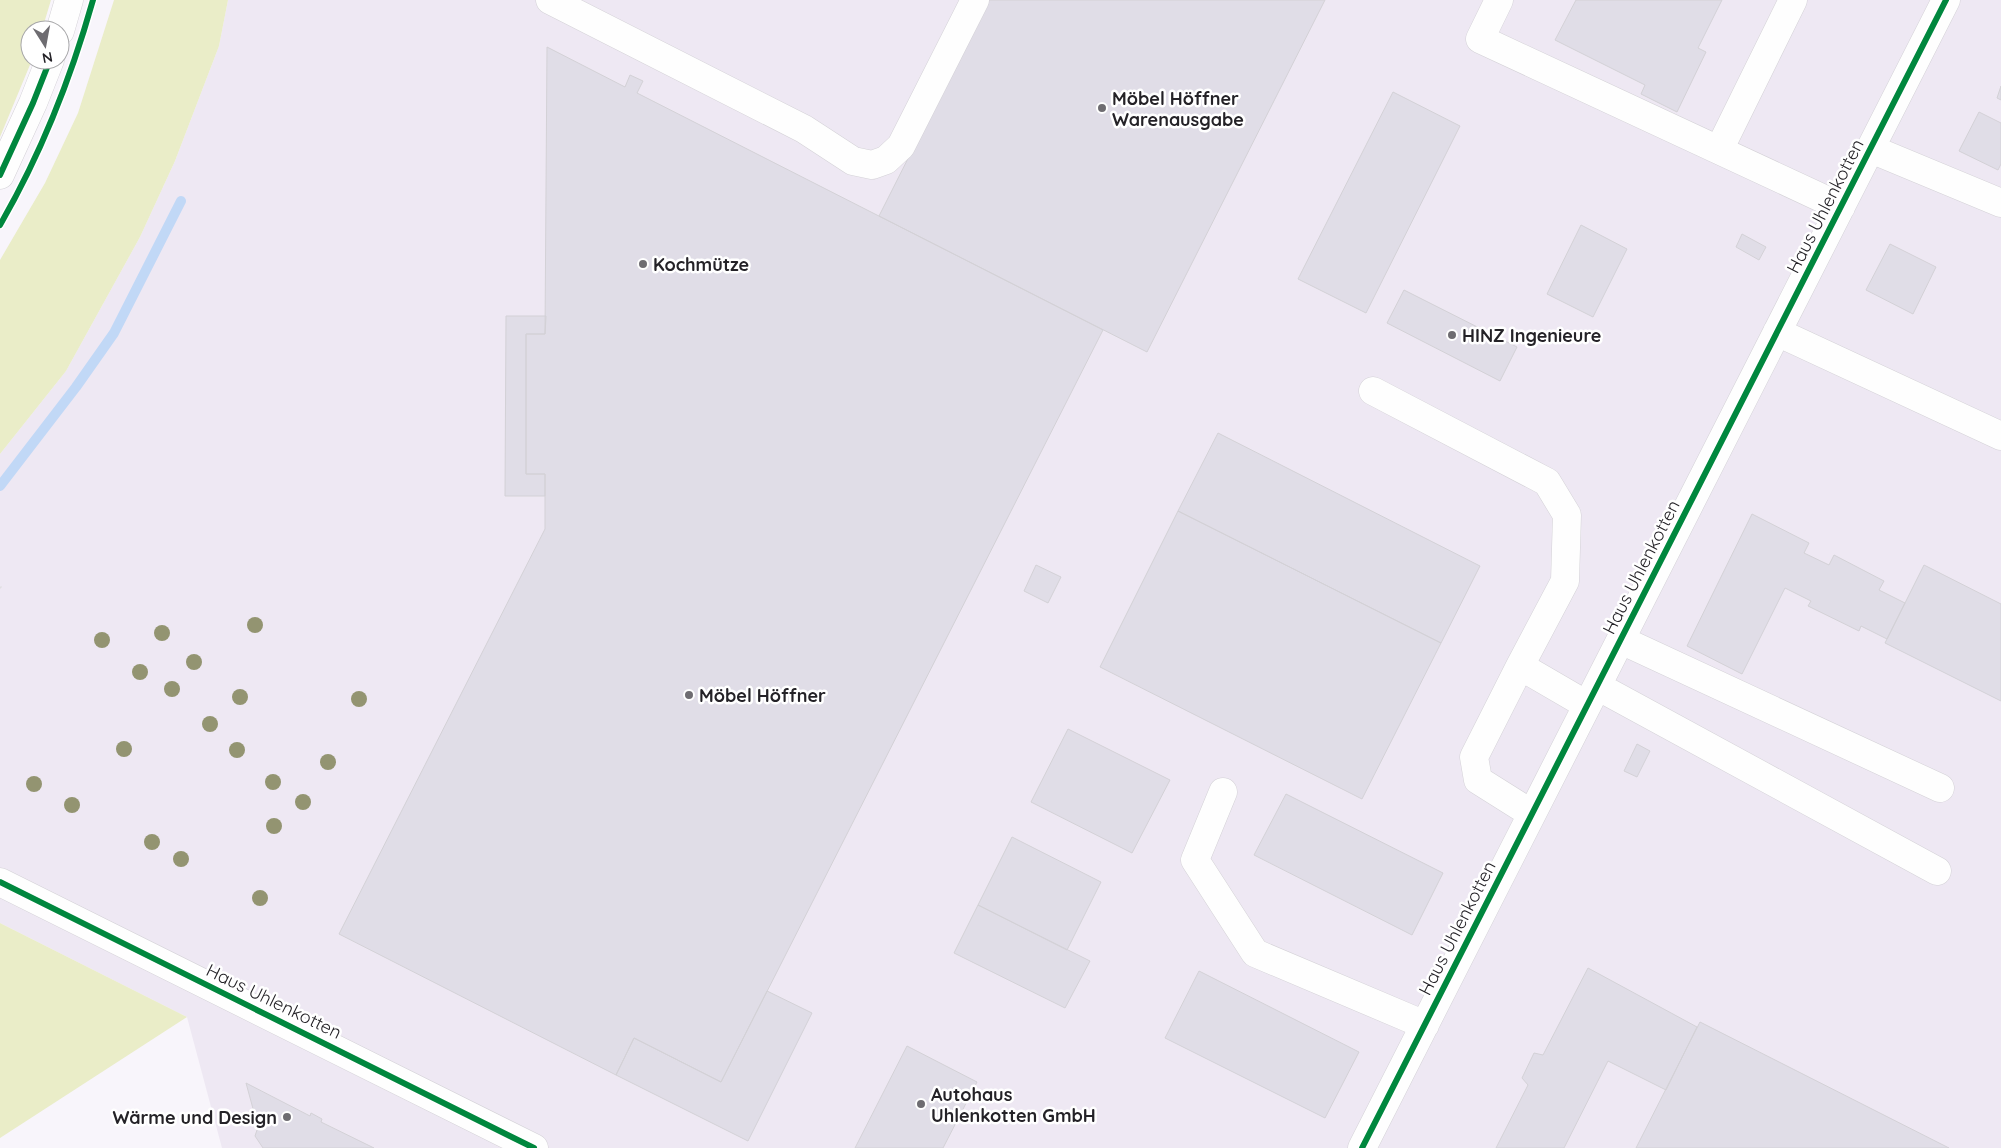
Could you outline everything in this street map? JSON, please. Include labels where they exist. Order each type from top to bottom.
[{"type":"street","points":[[64,20],[70,0]]},
{"type":"street","points":[[550,0],[804,129],[853,161],[872,165],[886,160],[901,146],[975,0]]},
{"type":"street","points":[[1499,0],[1480,39],[1841,207]]},
{"type":"street","points":[[1719,150],[1793,0]]},
{"type":"street","name":"Haus Uhlenkotten","points":[[1362,1148],[1946,0]]},
{"type":"street","points":[[0,175],[46,70]]},
{"type":"street","points":[[1871,149],[2001,203]]},
{"type":"street","points":[[1777,332],[2001,436]]},
{"type":"street","points":[[1373,391],[1547,482],[1567,515],[1565,581],[1474,756],[1478,780],[1532,814]]},
{"type":"street","points":[[1621,640],[1940,788]]},
{"type":"street","points":[[1520,666],[1592,696],[1937,871]]},
{"type":"street","points":[[1223,792],[1194,860],[1255,952],[1425,1025]]},
{"type":"street","name":"Haus Uhlenkotten","points":[[0,882],[534,1148]]},
{"type":"shaded area","points":[[228,0],[2001,0],[2001,1148],[222,1148],[187,1017],[0,923],[0,454],[66,371],[140,237],[175,161],[219,46]]},
{"type":"green space","points":[[0,0],[51,0],[45,20],[20,20],[20,70],[28,70],[0,137]]},
{"type":"green space","points":[[114,0],[228,0],[219,46],[175,161],[140,237],[66,371],[0,454],[0,260],[45,183],[78,113]]},
{"type":"green space","points":[[0,923],[187,1017],[0,1138]]},
{"type":"building","name":"Möbel Höffner Warenausgabe","points":[[988,0],[1325,0],[1147,352],[879,216]]},
{"type":"building","points":[[1576,0],[1722,0],[1698,48],[1706,52],[1677,112],[1641,94],[1645,85],[1555,40]]},
{"type":"building","name":"Möbel Höffner","points":[[547,47],[625,87],[630,75],[643,81],[637,93],[1103,330],[721,1082],[634,1038],[616,1075],[339,934],[545,529],[545,474],[526,474],[526,334],[545,334]]},
{"type":"building","points":[[2001,86],[2001,100],[1997,98]]},
{"type":"building","points":[[1393,92],[1460,126],[1366,313],[1298,279]]},
{"type":"building","points":[[1979,112],[2001,123],[2001,164],[1998,170],[1959,151]]},
{"type":"building","points":[[1581,225],[1627,249],[1593,317],[1547,294]]},
{"type":"building","points":[[1742,234],[1766,247],[1759,260],[1736,247]]},
{"type":"building","points":[[1890,244],[1936,267],[1913,314],[1866,290]]},
{"type":"building","name":"HINZ Ingenieure","points":[[1404,290],[1517,347],[1500,381],[1387,323]]},
{"type":"building","points":[[506,316],[546,316],[545,334],[526,334],[526,474],[545,474],[545,496],[505,496]]},
{"type":"building","points":[[1218,433],[1480,566],[1441,643],[1178,511]]},
{"type":"building","points":[[1178,511],[1441,643],[1362,799],[1100,667]]},
{"type":"building","points":[[1752,514],[1809,543],[1804,553],[1829,565],[1834,555],[1884,581],[1879,590],[1905,603],[1887,639],[1861,626],[1859,631],[1808,606],[1811,601],[1785,588],[1742,674],[1687,646]]},
{"type":"building","points":[[1036,565],[1061,577],[1048,603],[1024,591]]},
{"type":"building","points":[[1924,565],[2001,604],[2001,701],[1885,643]]},
{"type":"building","points":[[1068,729],[1170,780],[1132,853],[1031,802]]},
{"type":"building","points":[[1637,744],[1650,751],[1637,777],[1624,771]]},
{"type":"building","points":[[1286,794],[1443,873],[1412,935],[1254,855]]},
{"type":"building","points":[[1012,837],[1101,882],[1067,950],[978,905]]},
{"type":"building","points":[[978,905],[1090,961],[1065,1008],[954,953]]},
{"type":"building","points":[[1588,968],[1697,1027],[1666,1090],[1608,1061],[1564,1148],[1496,1148],[1528,1085],[1522,1078],[1534,1053],[1543,1055]]},
{"type":"building","points":[[1199,971],[1359,1052],[1325,1118],[1165,1038]]},
{"type":"building","points":[[767,991],[812,1013],[748,1141],[616,1075],[634,1038],[721,1082]]},
{"type":"building","points":[[1700,1022],[1949,1148],[1636,1148]]},
{"type":"building","points":[[907,1046],[977,1082],[943,1148],[855,1148]]},
{"type":"building","name":"Wärme und Design","points":[[246,1083],[310,1116],[311,1113],[322,1119],[321,1122],[374,1148],[263,1148],[255,1136],[258,1127]]},
{"type":"waterway","points":[[0,486],[76,387],[114,333],[181,201]]},
{"type":"cycle path","points":[[0,225],[29,171],[54,115],[75,58],[93,0]]},
{"type":"cycle path","points":[[1362,1148],[1946,0]]},
{"type":"cycle path","points":[[0,175],[46,70]]},
{"type":"cycle path","points":[[0,882],[534,1148]]},
{"type":"place","name":"Möbel Höffner Warenausgabe","points":[[1102,108]]},
{"type":"place","name":"Kochmütze","points":[[643,264]]},
{"type":"place","name":"HINZ Ingenieure","points":[[1452,335]]},
{"type":"place","name":"Möbel Höffner","points":[[689,695]]},
{"type":"place","name":"Autohaus Uhlenkotten GmbH","points":[[921,1104]]},
{"type":"place","name":"Wärme und Design","points":[[287,1117]]}]
